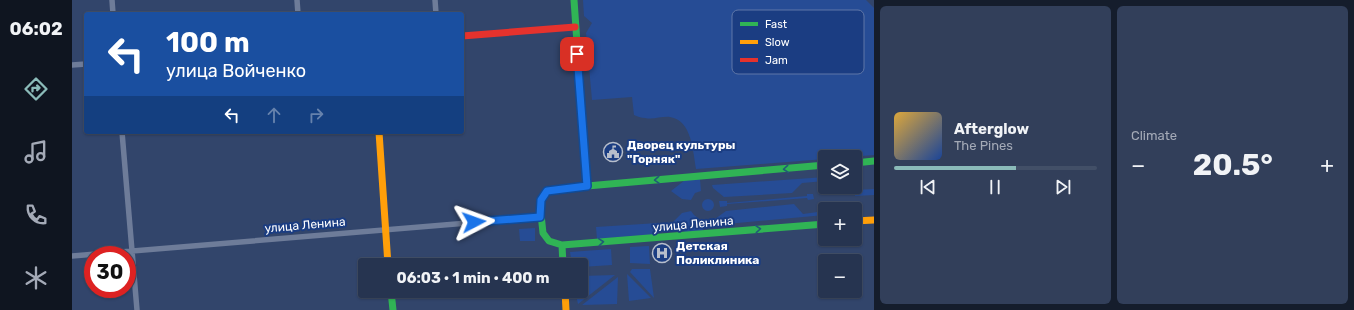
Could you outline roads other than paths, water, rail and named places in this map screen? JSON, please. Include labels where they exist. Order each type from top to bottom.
[{"type":"main road","points":[[574,0],[587,186]]},
{"type":"main road","points":[[464,36],[575,27]]},
{"type":"main road","points":[[379,134],[387,258]]},
{"type":"main road","points":[[862,162],[874,161]]},
{"type":"main road","points":[[563,258],[562,245],[554,243],[545,237],[543,233],[540,217],[541,200],[547,191],[587,186],[818,167]]},
{"type":"main road","points":[[862,221],[874,220]]},
{"type":"main road","name":"улица Ленина","points":[[562,245],[818,225]]},
{"type":"main road","points":[[392,298],[393,310]]},
{"type":"main road","points":[[565,298],[566,310]]},
{"type":"street","points":[[112,0],[113,12]]},
{"type":"street","points":[[297,0],[298,12]]},
{"type":"street","points":[[435,0],[436,12]]},
{"type":"street","points":[[72,65],[84,64]]},
{"type":"street","points":[[122,134],[132,246]]},
{"type":"street","name":"улица Ленина","points":[[136,252],[385,229],[540,217]]},
{"type":"street","name":"улица Ленина","points":[[72,256],[84,255]]},
{"type":"street","points":[[136,298],[137,310]]},
{"type":"place","name":"Дворец культуры \"Горняк\"","points":[[613,152]]},
{"type":"place","name":"Детская Поликлиника","points":[[662,253]]}]
